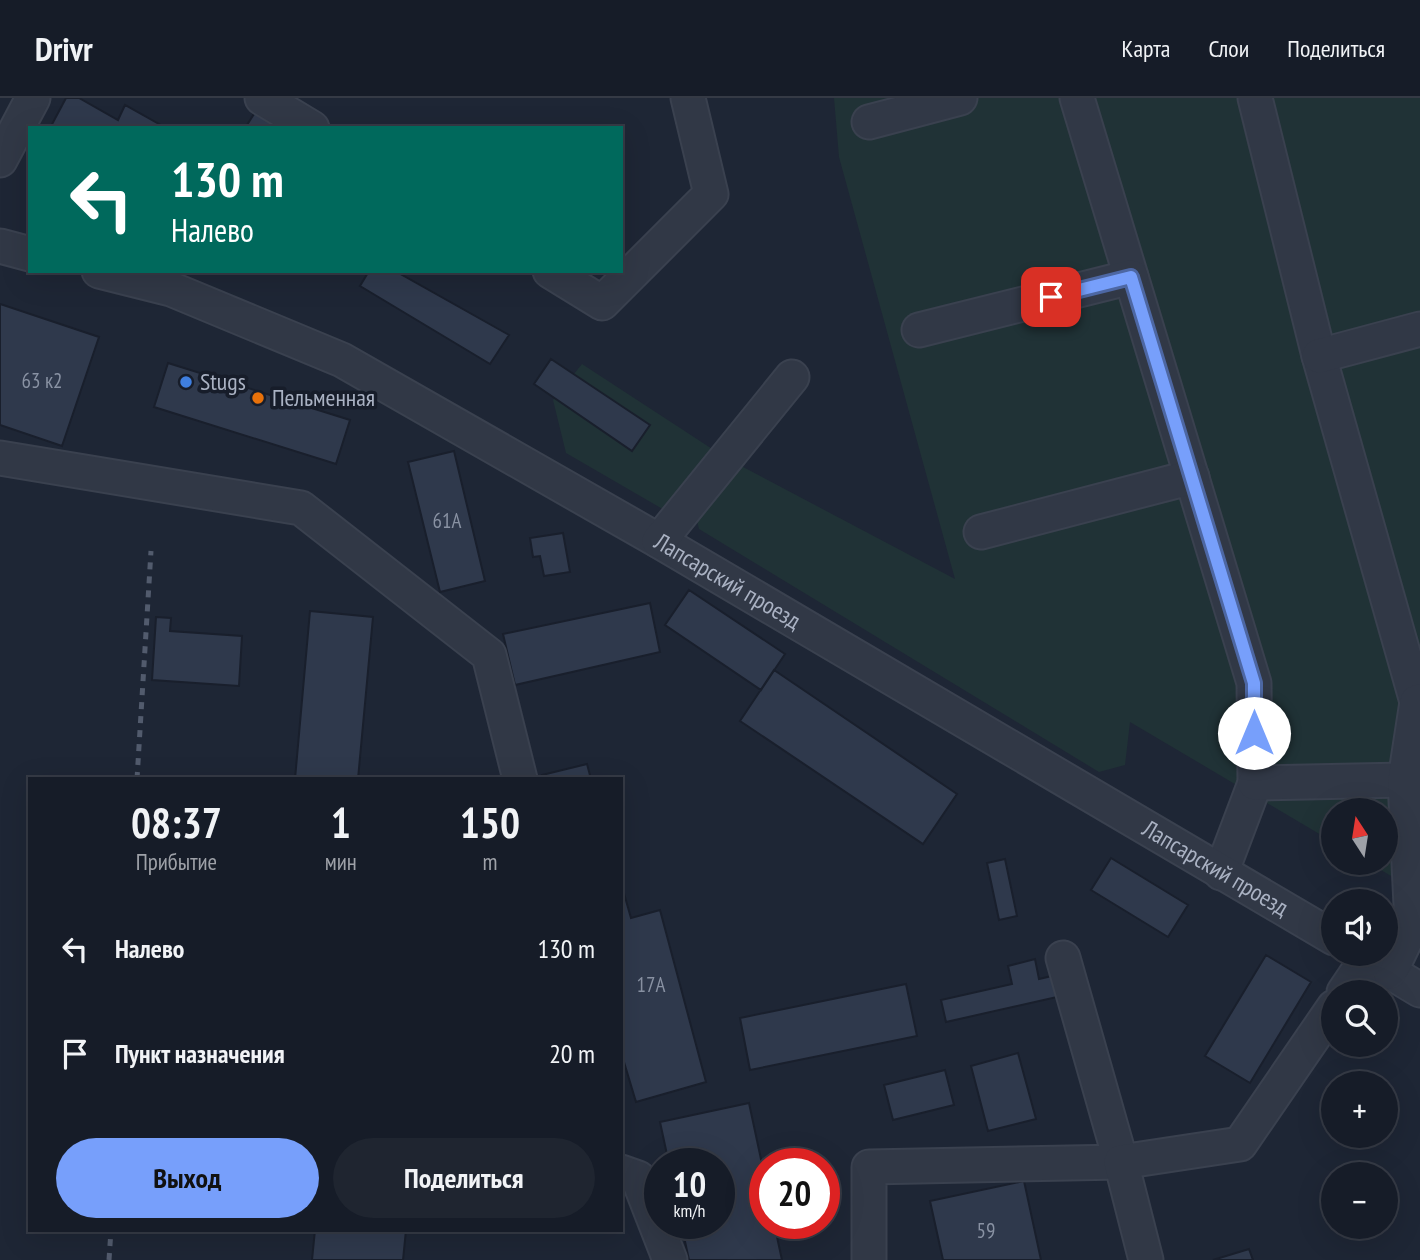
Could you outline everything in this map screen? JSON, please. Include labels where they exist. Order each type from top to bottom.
[{"type":"street","points":[[0,160],[33,98]]},
{"type":"street","points":[[262,98],[309,126]]},
{"type":"street","points":[[553,273],[602,303],[711,194],[688,98]]},
{"type":"street","points":[[869,122],[960,98]]},
{"type":"street","points":[[1077,98],[1254,683],[1255,783],[1221,873]]},
{"type":"street","points":[[1255,98],[1319,356],[1418,702],[1405,780],[1416,925],[1398,940]]},
{"type":"street","points":[[0,246],[28,253]]},
{"type":"street","name":"Лапсарский проезд","points":[[107,273],[171,289],[342,360],[659,541],[1321,931]]},
{"type":"street","points":[[919,330],[1131,277]]},
{"type":"street","points":[[1319,356],[1420,330]]},
{"type":"street","points":[[659,541],[792,377]]},
{"type":"street","points":[[0,458],[301,508],[489,655],[520,777]]},
{"type":"street","points":[[981,532],[1192,477]]},
{"type":"street","points":[[1255,783],[1405,780]]},
{"type":"street","points":[[1063,958],[1146,1260]]},
{"type":"street","points":[[1355,980],[1367,966]]},
{"type":"street","points":[[1380,966],[1420,990]]},
{"type":"street","points":[[869,1260],[869,1167],[1121,1162],[1240,1144],[1321,1026]]},
{"type":"street","points":[[623,1173],[638,1178],[670,1260]]},
{"type":"shaded area","points":[[834,98],[1420,98],[1420,893],[1389,875],[1398,875],[1398,798],[1321,798],[1321,835],[1130,722],[1125,765],[1099,772],[699,529],[691,495],[666,511],[566,453],[553,400],[582,364],[726,458],[955,579],[839,157]]},
{"type":"building","points":[[66,98],[79,98],[118,120],[125,105],[162,126],[51,126]]},
{"type":"building","points":[[256,111],[279,126],[246,126]]},
{"type":"building","points":[[368,273],[399,273],[509,335],[490,364],[360,286]]},
{"type":"building","points":[[0,304],[99,337],[62,446],[0,425]]},
{"type":"building","points":[[551,359],[650,425],[632,451],[534,384]]},
{"type":"building","points":[[168,363],[350,420],[336,464],[154,407]]},
{"type":"building","points":[[454,451],[485,581],[440,592],[408,462]]},
{"type":"building","points":[[563,533],[570,572],[544,576],[540,556],[533,557],[530,538]]},
{"type":"building","points":[[689,590],[785,654],[761,690],[665,625]]},
{"type":"building","points":[[650,603],[660,652],[515,685],[503,634]]},
{"type":"building","points":[[310,611],[373,617],[358,777],[295,777]]},
{"type":"building","points":[[156,617],[171,618],[170,631],[242,636],[239,686],[152,680]]},
{"type":"building","points":[[774,670],[957,794],[923,844],[740,721]]},
{"type":"building","points":[[587,764],[590,777],[542,777]]},
{"type":"building","points":[[1111,858],[1188,905],[1168,937],[1091,890]]},
{"type":"building","points":[[1005,859],[1017,916],[999,920],[987,863]]},
{"type":"building","points":[[623,890],[631,918],[660,910],[706,1082],[636,1102],[623,1059]]},
{"type":"building","points":[[1266,955],[1311,982],[1250,1083],[1205,1056]]},
{"type":"building","points":[[1035,959],[1039,979],[1052,976],[1057,997],[946,1022],[941,1000],[1012,984],[1008,966]]},
{"type":"building","points":[[906,984],[917,1036],[750,1070],[740,1018]]},
{"type":"building","points":[[1018,1053],[1036,1119],[988,1131],[971,1066]]},
{"type":"building","points":[[945,1070],[954,1105],[893,1120],[884,1085]]},
{"type":"building","points":[[749,1103],[759,1148],[749,1148],[749,1239],[777,1239],[782,1260],[689,1260],[684,1239],[735,1239],[735,1148],[666,1148],[660,1122]]},
{"type":"building","points":[[1024,1181],[1041,1260],[943,1260],[930,1201]]},
{"type":"building","points":[[315,1232],[406,1232],[403,1260],[312,1260]]},
{"type":"building","points":[[1249,1249],[1253,1260],[1213,1260]]},
{"type":"railway","points":[[137,777],[151,551]]},
{"type":"railway","points":[[109,1260],[111,1232]]},
{"type":"place","name":"Stugs","points":[[186,382]]},
{"type":"place","name":"Пельменная","points":[[258,398]]},
{"type":"route","points":[[1051,297],[1131,277],[1254,683],[1254,733]]}]
